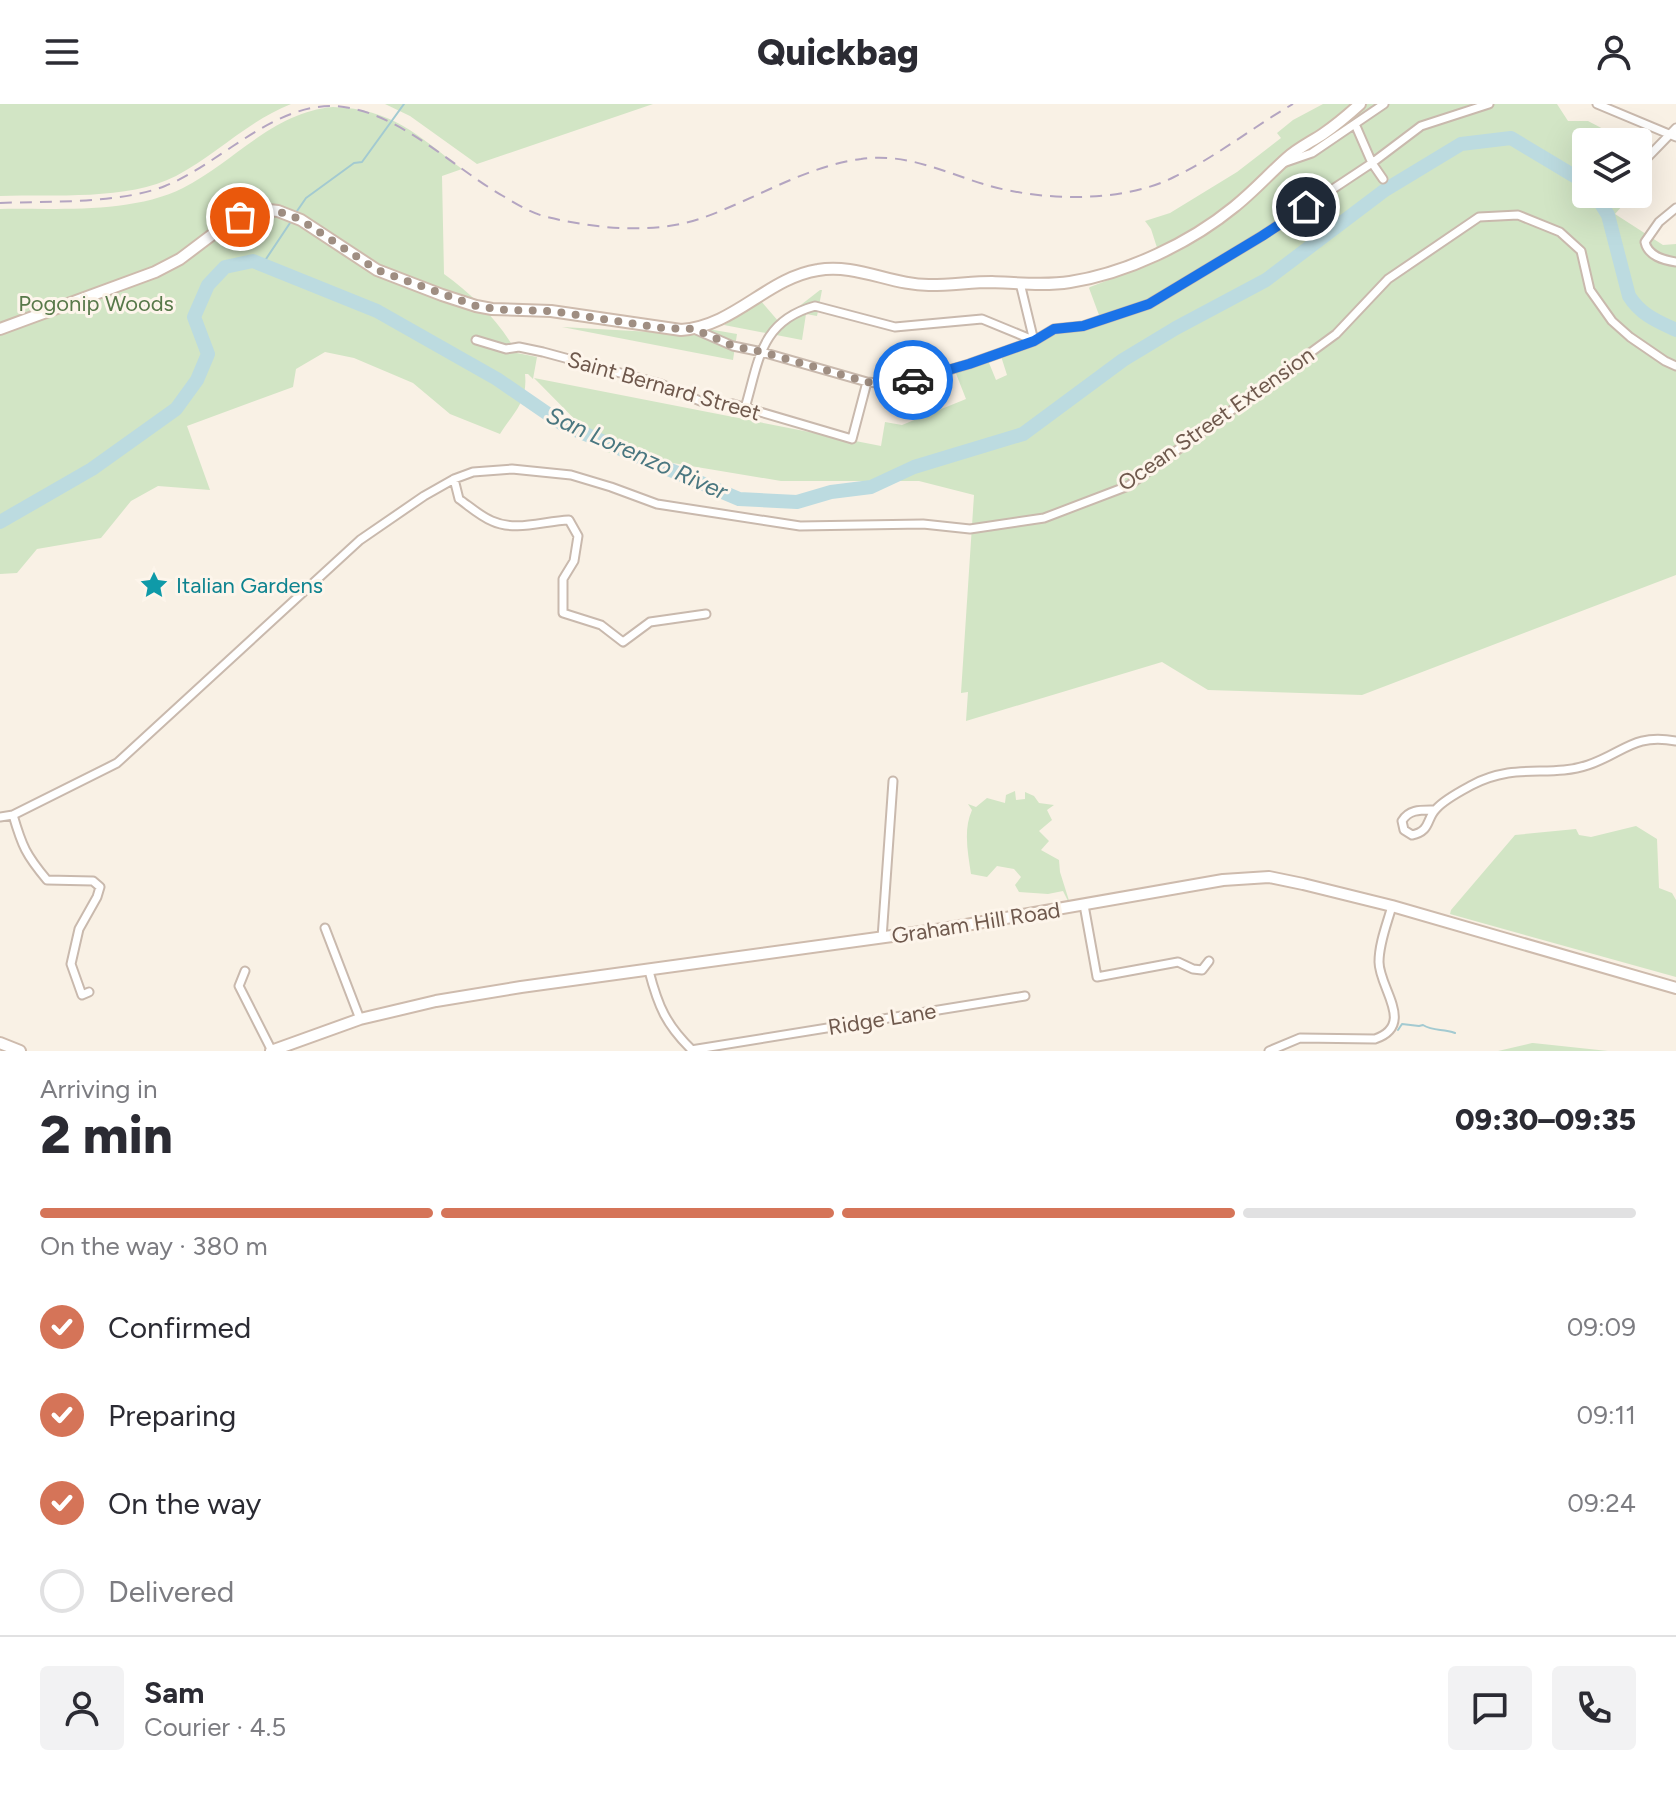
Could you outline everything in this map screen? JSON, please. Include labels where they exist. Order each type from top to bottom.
[{"type":"main road","points":[[0,329],[168,267],[240,217],[260,210],[288,214],[301,220],[365,264],[442,295],[492,309],[551,311],[662,328],[694,329],[728,317],[789,279],[817,270],[845,270],[914,285],[1071,282],[1144,260],[1213,222],[1234,207],[1290,155],[1360,104]]},
{"type":"main road","name":"Graham Hill Road","points":[[272,1051],[360,1019],[436,1001],[882,938],[1223,880],[1269,877],[1392,906],[1676,988]]},
{"type":"main road","points":[[0,1043],[20,1051]]},
{"type":"street","points":[[1281,164],[1312,153],[1384,104]]},
{"type":"street","points":[[694,329],[733,346],[867,382],[905,383],[1034,341],[1054,329],[1083,326],[1149,304],[1262,236],[1372,163],[1421,126],[1489,104]]},
{"type":"street","points":[[1597,104],[1654,129],[1674,133]]},
{"type":"street","points":[[1355,124],[1372,163],[1383,179]]},
{"type":"street","points":[[1652,154],[1674,133]]},
{"type":"street","points":[[1676,208],[1659,222],[1645,242],[1652,255],[1676,262]]},
{"type":"street","name":"Ocean Street Extension","points":[[0,817],[13,815],[117,763],[360,540],[424,496],[473,472],[512,469],[571,475],[657,504],[800,526],[923,524],[970,529],[1044,518],[1128,486],[1336,334],[1388,279],[1479,217],[1518,215],[1560,232],[1581,251],[1590,290],[1612,321],[1630,337],[1676,366]]},
{"type":"street","points":[[1020,283],[1034,341]]},
{"type":"street","points":[[745,408],[769,335],[780,323],[802,309],[823,307],[895,327],[982,319],[1034,341]]},
{"type":"street","name":"Saint Bernard Street","points":[[476,340],[506,349],[519,347],[543,352],[661,384],[700,401],[745,408],[852,439],[867,382]]},
{"type":"street","points":[[454,479],[459,499],[492,521],[519,527],[569,520],[578,536],[574,561],[563,579],[563,613],[601,625],[623,642],[650,622],[706,614]]},
{"type":"street","points":[[1434,810],[1422,832],[1412,835],[1404,830],[1402,821],[1410,812],[1434,810],[1472,785],[1496,776],[1588,766],[1634,742],[1646,739],[1676,741]]},
{"type":"street","points":[[882,938],[893,781]]},
{"type":"street","points":[[13,815],[22,846],[47,880],[93,881],[100,887],[79,929],[71,964],[82,995],[89,992]]},
{"type":"street","points":[[1084,905],[1097,977],[1178,962],[1202,970],[1209,961]]},
{"type":"street","points":[[1269,1051],[1300,1038],[1375,1039],[1389,1032],[1395,1011],[1380,975],[1379,964],[1392,906]]},
{"type":"street","points":[[325,928],[360,1019]]},
{"type":"street","points":[[245,971],[239,986],[272,1051]]},
{"type":"street","points":[[649,971],[656,999],[670,1027],[692,1050]]},
{"type":"street","name":"Ridge Lane","points":[[692,1050],[1025,996]]},
{"type":"green space","points":[[0,104],[291,104],[261,119],[191,168],[157,184],[90,195],[0,196]]},
{"type":"green space","points":[[385,104],[653,104],[477,164],[410,116]]},
{"type":"green space","points":[[1323,104],[1557,104],[1568,121],[1588,121],[1601,128],[1572,128],[1572,208],[1620,208],[1615,214],[1663,245],[1676,244],[1676,575],[1362,695],[1208,690],[1162,662],[966,721],[968,692],[961,693],[974,495],[919,481],[781,481],[607,452],[534,378],[881,446],[885,422],[902,425],[966,399],[955,371],[987,358],[996,380],[1007,375],[1000,353],[1099,315],[1090,287],[1161,260],[1151,229],[1145,221],[1170,213],[1237,172],[1281,138],[1277,133],[1293,120]]},
{"type":"green space","name":"Pogonip Woods","points":[[333,107],[372,113],[403,126],[462,169],[442,176],[444,274],[485,309],[517,353],[537,357],[533,379],[525,374],[524,392],[515,413],[500,434],[450,414],[413,383],[354,358],[325,352],[296,369],[293,387],[187,426],[210,490],[158,486],[131,501],[101,538],[37,549],[17,573],[0,574],[0,209],[93,208],[163,196],[202,177],[291,118]]},
{"type":"green space","points":[[820,290],[817,316],[806,314],[802,340],[724,325],[761,301],[779,322]]},
{"type":"green space","points":[[562,327],[670,333],[708,329],[737,334],[733,360]]},
{"type":"green space","points":[[1015,791],[1016,800],[1025,799],[1025,792],[1034,796],[1039,803],[1054,805],[1047,810],[1052,820],[1039,831],[1049,841],[1041,850],[1059,860],[1071,907],[1063,891],[1048,894],[1019,892],[1015,885],[1021,877],[1014,869],[997,866],[987,877],[971,874],[967,834],[972,810],[968,804],[976,807],[987,798],[1005,803],[1006,795]]},
{"type":"green space","points":[[1636,826],[1657,839],[1659,888],[1672,893],[1676,900],[1676,977],[1450,914],[1515,835],[1576,829],[1579,835],[1591,837]]},
{"type":"green space","points":[[1533,1043],[1608,1051],[1498,1051]]},
{"type":"waterway","points":[[295,214],[306,198],[354,163],[362,162],[404,104]]},
{"type":"waterway","name":"San Lorenzo River","points":[[0,522],[92,469],[176,409],[197,380],[208,354],[194,317],[208,285],[225,267],[253,261],[377,311],[497,379],[564,425],[739,499],[797,502],[831,492],[871,487],[914,467],[1023,434],[1123,360],[1266,280],[1385,190],[1461,144],[1511,138],[1572,175]]},
{"type":"waterway","name":"San Lorenzo River","points":[[1604,208],[1629,296],[1644,313],[1676,330]]},
{"type":"waterway","points":[[262,265],[292,220]]},
{"type":"waterway","points":[[1398,1030],[1402,1024],[1423,1025],[1455,1033]]},
{"type":"railway","points":[[0,203],[84,200],[147,192],[185,176],[246,137],[288,115],[310,108],[333,106],[356,109],[401,128],[530,211],[606,227],[647,228],[686,223],[821,168],[861,159],[911,161],[1011,191],[1083,197],[1131,191],[1174,177],[1293,104]]},
{"type":"way so far","points":[[240,217],[260,210],[288,214],[377,270],[476,306],[551,311],[662,328],[694,329],[733,346],[867,382],[888,384],[913,380]]},
{"type":"place","name":"Italian Gardens","points":[[154,585]]},
{"type":"route","points":[[913,380],[1034,341],[1054,329],[1083,326],[1149,304],[1306,207]]}]
